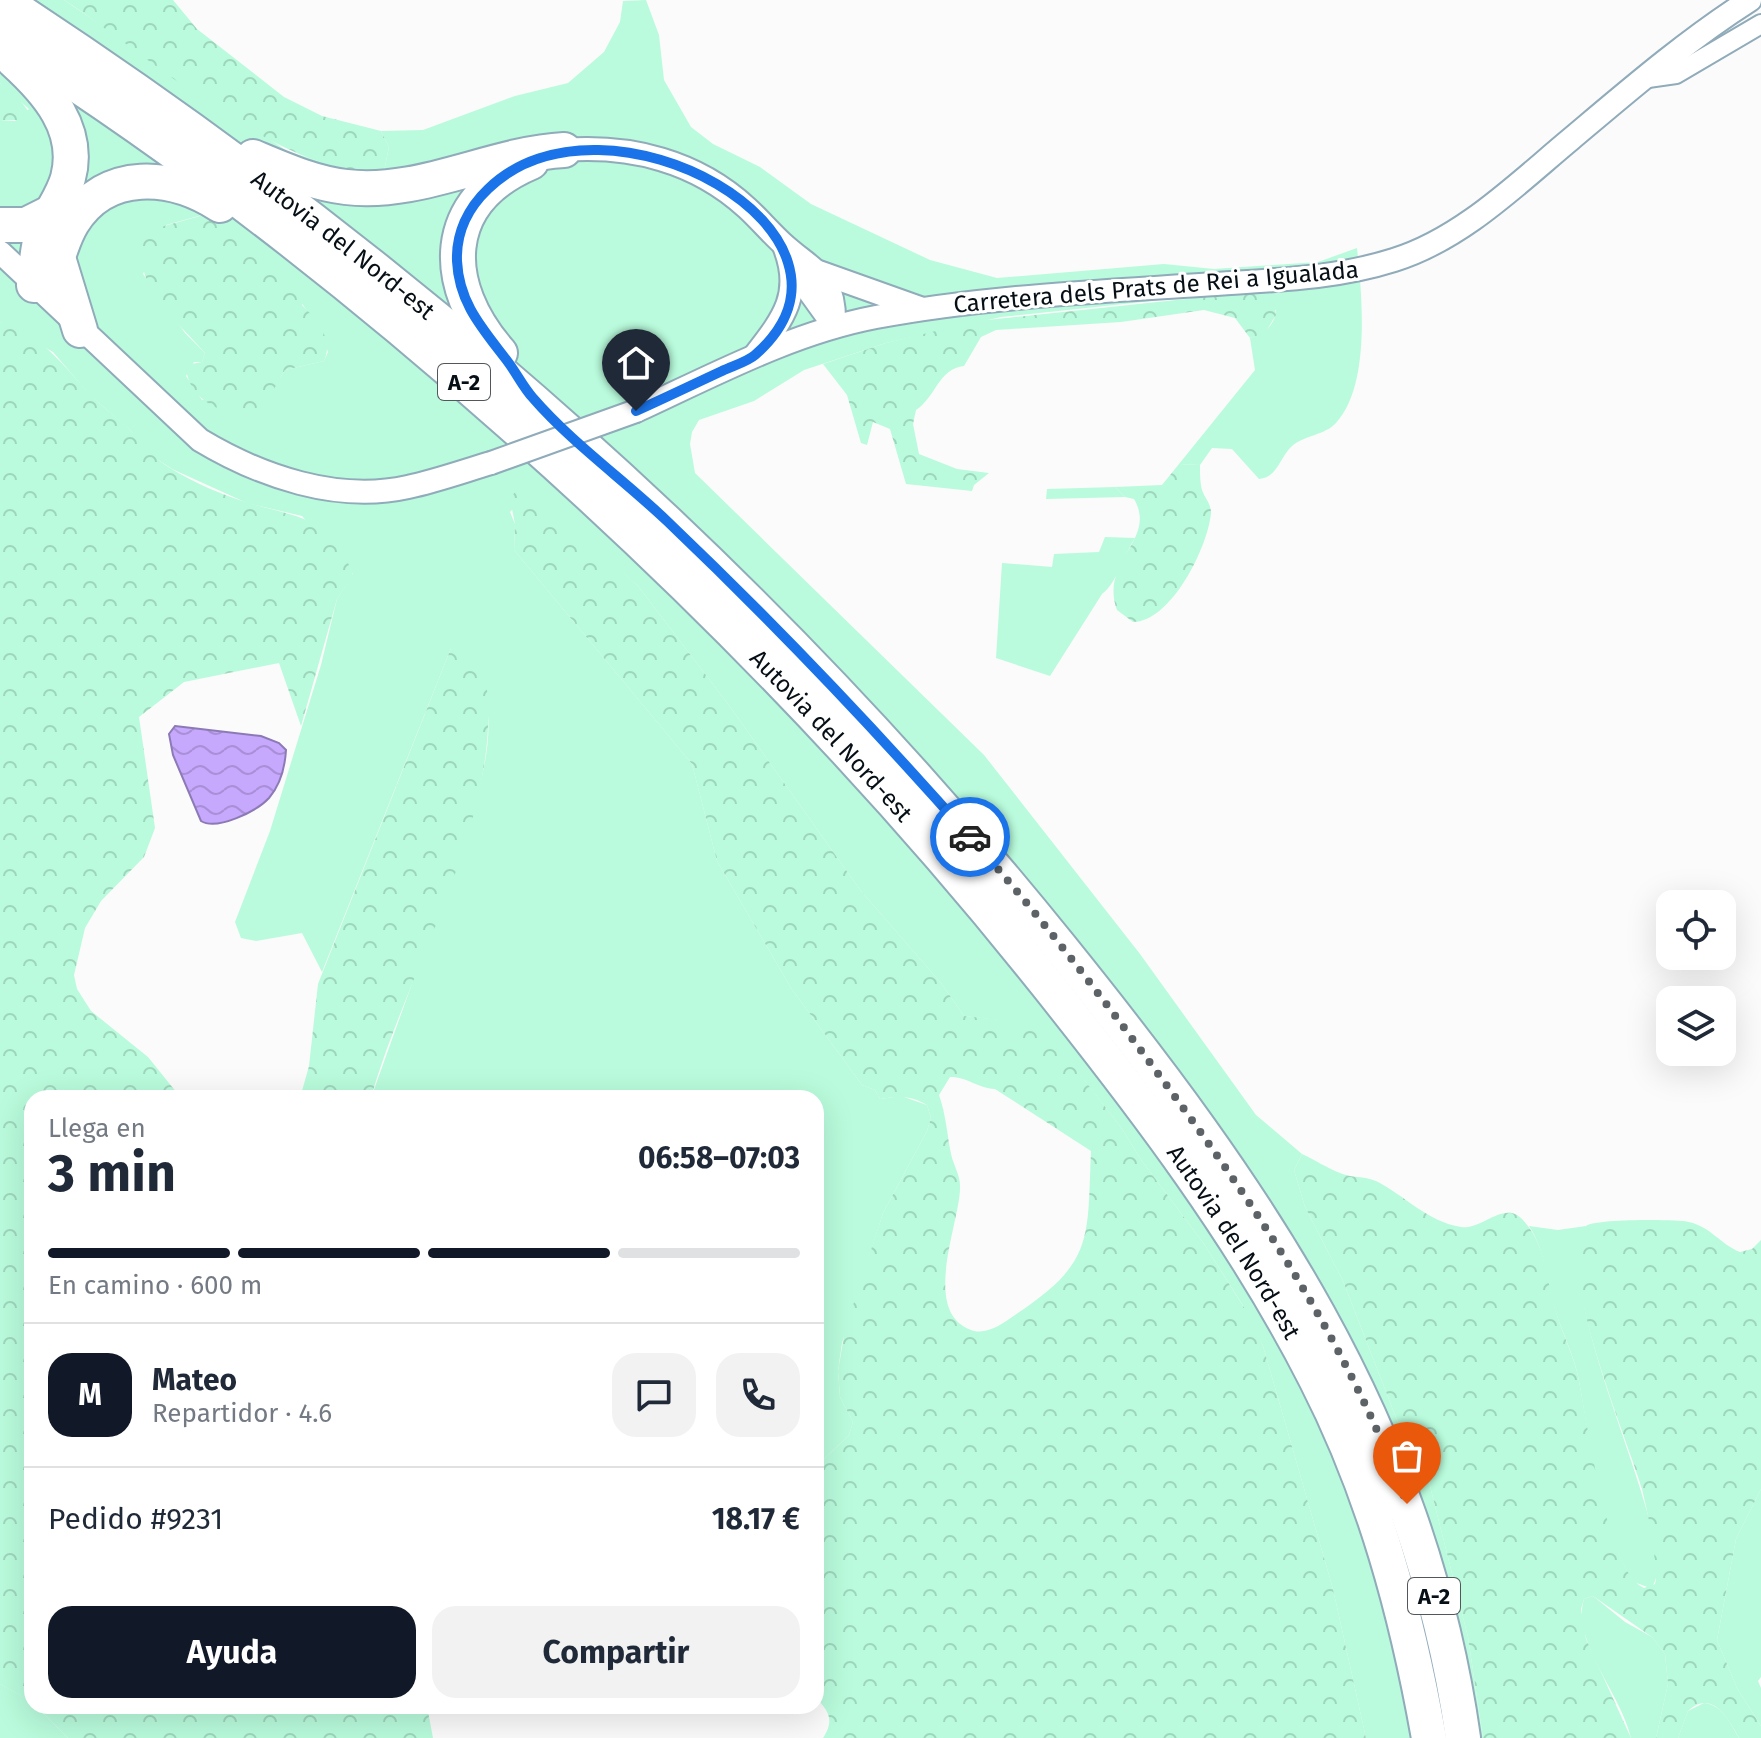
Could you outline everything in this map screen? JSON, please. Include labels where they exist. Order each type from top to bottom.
[{"type":"highway","name":"Autovia del Nord-est","points":[[2,0],[203,137],[396,282],[533,398],[668,522],[839,691],[981,849],[1111,1010],[1238,1182],[1346,1362],[1390,1458],[1438,1610],[1463,1738]]},
{"type":"highway","name":"Autovia del Nord-est","points":[[0,35],[58,71],[298,243],[439,360],[627,526],[736,632],[977,896],[1132,1094],[1241,1249],[1318,1381],[1351,1454],[1378,1529],[1404,1615],[1429,1738]]},
{"type":"highway","points":[[0,46],[45,90],[61,115],[68,136],[69,176],[39,248],[34,285]]},
{"type":"highway","points":[[203,137],[290,173],[350,188],[396,186],[502,159],[564,150]]},
{"type":"highway","points":[[533,398],[470,313],[460,286],[457,248],[471,209],[491,186],[512,171],[564,150]]},
{"type":"highway","points":[[34,285],[59,261],[70,227],[92,199],[124,183],[147,180],[200,192],[254,227],[298,243]]},
{"type":"highway","points":[[0,225],[26,225],[52,212]]},
{"type":"highway","points":[[59,261],[80,330]]},
{"type":"street","name":"Carretera dels Prats de Rei a Igualada","points":[[0,252],[200,440],[239,463],[282,477],[343,490],[405,488],[491,463],[636,411],[754,356],[834,326],[925,310],[1345,275],[1397,259],[1441,238],[1486,209],[1708,27],[1750,0]]},
{"type":"street","points":[[1648,78],[1676,74],[1761,24]]},
{"type":"street","points":[[564,150],[612,149],[678,164],[725,189],[783,245],[819,272],[925,310]]},
{"type":"street","points":[[783,245],[793,269],[834,326]]},
{"type":"street","points":[[754,356],[780,322],[792,290],[793,269]]},
{"type":"street","points":[[819,272],[832,292],[834,326]]},
{"type":"green space","points":[[0,0],[64,0],[287,151],[347,170],[384,171],[389,147],[381,131],[423,130],[515,96],[568,83],[604,52],[620,22],[623,1],[646,0],[659,35],[664,80],[691,127],[713,144],[760,167],[811,204],[930,260],[997,278],[1164,264],[1214,269],[1318,262],[1357,248],[1362,339],[1355,386],[1347,406],[1331,427],[1292,446],[1265,478],[1259,479],[1232,449],[1212,448],[1200,465],[1179,464],[1255,370],[1250,338],[1268,328],[1275,316],[1276,310],[1208,295],[1001,317],[886,343],[804,370],[754,401],[699,420],[690,444],[695,473],[984,755],[1140,954],[1256,1115],[1302,1154],[1294,1170],[1305,1207],[1343,1281],[1402,1433],[1428,1478],[1468,1637],[1483,1738],[1366,1738],[1333,1589],[1263,1346],[1242,1304],[1204,1244],[1120,1126],[1041,1025],[964,1016],[941,983],[861,891],[728,704],[638,586],[531,490],[510,512],[515,524],[514,550],[692,764],[717,861],[791,988],[862,1085],[875,1090],[880,1099],[901,1096],[927,1105],[931,1118],[927,1131],[883,1213],[842,1343],[838,1371],[840,1397],[853,1422],[849,1435],[824,1459],[824,1090],[374,1090],[471,819],[487,745],[488,715],[484,694],[451,648],[322,972],[302,933],[256,941],[241,938],[235,922],[270,831],[321,665],[337,599],[353,574],[302,516],[247,503],[172,469],[148,453],[131,431],[90,395],[53,352],[0,322],[0,120],[15,121],[29,109],[0,83]],"holes":[[[206,214],[260,259],[308,312],[328,352],[324,361],[285,370],[280,378],[202,400],[186,376],[194,362],[202,362],[205,353],[185,333],[143,274],[166,225]]]},
{"type":"green space","points":[[64,0],[173,0],[197,29],[284,97],[322,116],[381,131],[389,147],[384,171],[345,169],[304,156],[261,135],[175,80]]},
{"type":"green space","points":[[0,83],[17,96],[32,116],[24,120],[0,120]]},
{"type":"green space","points":[[207,214],[304,290],[302,305],[318,324],[327,345],[324,361],[285,370],[264,403],[248,411],[223,410],[193,389],[186,365],[202,362],[205,353],[159,302],[144,273],[142,238],[157,228]]},
{"type":"green space","points":[[1261,291],[1273,297],[1276,315],[1265,333],[1250,338],[1235,318],[1204,310],[1121,322],[996,330],[981,337],[964,366],[948,372],[916,410],[913,424],[919,454],[957,469],[989,473],[974,485],[972,491],[906,484],[890,429],[873,422],[867,445],[861,443],[847,395],[823,364],[886,343],[977,321]]},
{"type":"green space","points":[[0,322],[27,334],[50,351],[95,399],[164,464],[219,493],[313,523],[336,542],[353,575],[337,599],[301,726],[279,663],[184,682],[139,717],[155,828],[144,857],[101,901],[85,928],[74,975],[77,989],[91,1011],[148,1057],[175,1090],[24,1090],[24,1698],[0,1684]]},
{"type":"green space","points":[[1179,464],[1200,465],[1202,490],[1211,510],[1208,527],[1195,562],[1174,596],[1147,619],[1133,622],[1117,610],[1114,593],[1115,578],[1139,527],[1139,514],[1134,499],[1125,497],[1115,487],[1162,485]]},
{"type":"green space","points":[[1115,487],[1125,497],[1046,499],[1047,489]]},
{"type":"green space","points":[[518,488],[532,490],[638,586],[728,704],[861,891],[941,983],[964,1016],[1041,1024],[1120,1126],[1204,1244],[1250,1317],[1263,1346],[1333,1589],[1366,1738],[823,1738],[829,1722],[824,1707],[824,1459],[849,1435],[853,1422],[840,1397],[838,1371],[845,1330],[883,1213],[931,1118],[927,1105],[915,1099],[880,1099],[875,1090],[862,1085],[791,988],[717,861],[692,764],[514,550],[515,524],[510,499]],"holes":[[[950,1077],[995,1089],[1091,1151],[1086,1228],[1082,1246],[1073,1263],[1041,1296],[1000,1325],[983,1331],[971,1330],[956,1320],[948,1305],[945,1287],[960,1184],[939,1095]]]},
{"type":"green space","points":[[1105,537],[1135,538],[1112,583],[1050,676],[996,658],[1002,563],[1052,567],[1054,554],[1099,552]]},
{"type":"green space","points":[[477,643],[488,697],[486,754],[474,813],[456,873],[374,1090],[302,1090],[309,1066],[318,984],[451,648]]},
{"type":"green space","points":[[1302,1154],[1344,1175],[1376,1181],[1427,1214],[1449,1224],[1469,1227],[1508,1213],[1522,1219],[1530,1229],[1541,1250],[1555,1309],[1577,1372],[1608,1523],[1630,1576],[1644,1588],[1655,1584],[1656,1579],[1649,1522],[1642,1489],[1596,1354],[1585,1312],[1578,1275],[1578,1245],[1586,1226],[1636,1220],[1689,1222],[1740,1252],[1752,1249],[1761,1240],[1761,1489],[1736,1539],[1717,1640],[1737,1688],[1761,1726],[1761,1738],[1739,1738],[1724,1715],[1705,1703],[1688,1711],[1678,1738],[1656,1738],[1668,1684],[1665,1654],[1652,1637],[1593,1596],[1584,1599],[1581,1609],[1586,1639],[1631,1738],[1483,1738],[1468,1637],[1428,1478],[1402,1433],[1343,1281],[1305,1207],[1294,1170]]},
{"type":"green space","points":[[1529,1226],[1558,1230],[1586,1226],[1579,1261],[1585,1309],[1599,1365],[1652,1528],[1657,1566],[1650,1588],[1634,1582],[1612,1537],[1597,1483],[1576,1368],[1552,1301],[1543,1257]]},
{"type":"green space","points":[[1761,1489],[1761,1677],[1758,1681],[1761,1688],[1761,1726],[1737,1688],[1717,1640],[1736,1539]]},
{"type":"green space","points":[[1593,1596],[1625,1622],[1652,1637],[1665,1654],[1668,1684],[1656,1738],[1631,1738],[1626,1721],[1591,1650],[1582,1615],[1584,1599]]},
{"type":"green space","points":[[0,1684],[24,1697],[24,1714],[44,1714],[68,1738],[0,1738]]},
{"type":"green space","points":[[1704,1703],[1721,1711],[1739,1738],[1678,1738],[1688,1711]]},
{"type":"green space","points":[[44,1714],[428,1714],[433,1738],[68,1738]]},
{"type":"water","points":[[175,726],[261,736],[279,743],[286,750],[277,787],[269,798],[246,814],[226,822],[201,821],[173,755],[169,734]]},
{"type":"way so far","points":[[970,837],[1111,1010],[1238,1182],[1280,1247],[1346,1362],[1390,1458],[1407,1504]]},
{"type":"route","points":[[636,411],[754,356],[787,308],[793,269],[783,245],[747,208],[725,189],[696,172],[666,160],[631,152],[612,149],[564,150],[502,177],[471,209],[457,248],[460,286],[470,313],[533,398],[668,522],[839,691],[970,837]]}]
